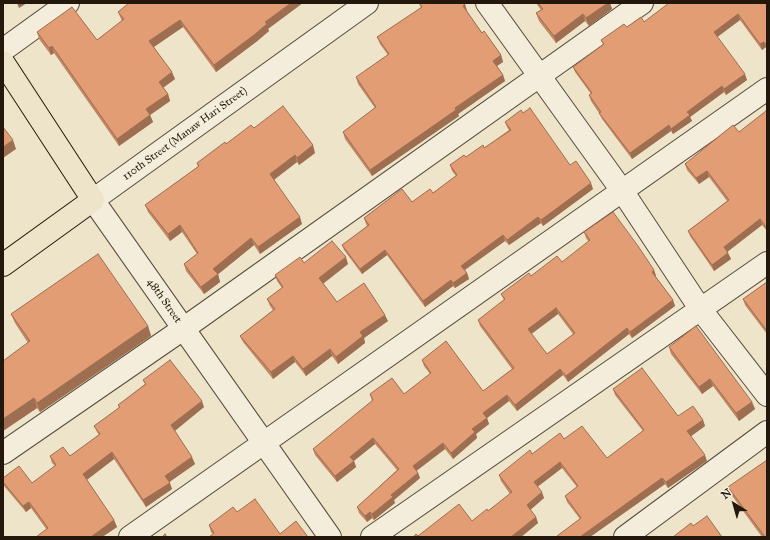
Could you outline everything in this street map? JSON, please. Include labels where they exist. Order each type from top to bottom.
[{"type":"main road","name":"48th Street","points":[[3,62],[93,200]]},
{"type":"main road","name":"110th Street (Manaw Hari Street)","points":[[3,265],[93,200]]},
{"type":"street","points":[[3,50],[68,3]]},
{"type":"street","name":"110th Street (Manaw Hari Street)","points":[[93,200],[367,3]]},
{"type":"street","points":[[487,3],[623,192],[701,310],[767,395]]},
{"type":"street","points":[[3,454],[183,329],[642,3]]},
{"type":"street","points":[[130,537],[263,442],[623,192],[767,89]]},
{"type":"street","name":"48th Street","points":[[93,200],[330,537]]},
{"type":"street","points":[[372,537],[767,263]]},
{"type":"street","points":[[624,537],[767,432]]},
{"type":"building","points":[[129,3],[291,3],[265,22],[267,24],[254,35],[214,65],[180,20],[149,41],[172,72],[159,82],[168,94],[146,109],[150,115],[117,139],[52,46],[49,48],[37,32],[72,7],[97,40],[124,19],[118,12]]},
{"type":"building","points":[[419,3],[464,3],[465,4],[463,6],[482,33],[484,31],[501,55],[493,61],[503,75],[370,170],[343,132],[376,107],[356,77],[389,54],[377,37],[422,7]]},
{"type":"building","points":[[538,3],[608,3],[586,18],[583,14],[554,36],[536,13],[543,9]]},
{"type":"building","points":[[669,3],[767,3],[767,46],[764,42],[760,44],[738,14],[714,32],[745,74],[724,89],[722,86],[687,112],[690,115],[671,129],[669,125],[630,153],[599,113],[601,112],[589,95],[592,93],[573,67],[604,44],[601,40],[624,24],[627,27],[641,17],[644,22]]},
{"type":"building","points":[[283,106],[313,145],[297,158],[295,155],[270,174],[300,217],[258,247],[251,238],[213,269],[218,274],[201,287],[184,264],[198,253],[180,225],[168,234],[145,205],[199,166],[197,163],[225,142],[226,144],[251,125],[254,128]]},
{"type":"building","points":[[530,108],[570,165],[576,161],[591,183],[541,220],[538,217],[507,240],[503,235],[461,266],[467,273],[453,283],[451,280],[423,301],[385,250],[360,269],[342,245],[369,225],[364,218],[402,189],[412,202],[430,189],[433,193],[457,175],[450,165],[464,155],[466,157],[483,145],[484,148],[511,130],[505,122],[521,110],[523,113]]},
{"type":"building","points":[[766,111],[767,227],[760,219],[724,247],[728,253],[712,265],[688,231],[729,200],[707,171],[696,178],[685,164],[733,125],[739,132]]},
{"type":"building","points":[[3,127],[13,140],[3,147]]},
{"type":"building","points":[[613,212],[654,270],[652,272],[673,300],[630,332],[627,328],[566,376],[560,369],[515,405],[507,395],[483,413],[487,418],[472,429],[475,432],[451,453],[443,443],[413,466],[418,473],[391,495],[393,497],[372,514],[370,512],[365,516],[357,507],[399,469],[373,438],[350,457],[354,461],[335,476],[313,449],[373,400],[370,394],[392,378],[404,394],[431,373],[422,360],[446,341],[483,391],[514,368],[478,320],[505,299],[501,294],[529,273],[531,276],[557,256],[562,262],[590,240],[584,232]],"holes":[[[556,308],[575,333],[547,354],[528,329]]]},
{"type":"building","points":[[332,241],[346,257],[319,278],[337,302],[364,283],[385,315],[360,332],[363,336],[336,357],[330,349],[303,369],[293,356],[271,372],[240,336],[275,309],[267,299],[283,287],[275,275],[300,257],[304,263]]},
{"type":"building","points":[[98,254],[148,326],[37,403],[34,398],[3,419],[3,361],[30,341],[11,314]]},
{"type":"building","points":[[767,282],[767,331],[743,299]]},
{"type":"building","points":[[696,326],[752,402],[736,413],[710,379],[699,387],[669,347]]},
{"type":"building","points":[[170,360],[202,401],[171,425],[192,457],[165,476],[170,483],[143,500],[112,452],[83,474],[114,520],[91,537],[36,537],[48,528],[29,502],[23,506],[3,482],[3,478],[19,466],[32,483],[56,465],[50,456],[63,447],[70,456],[100,434],[94,426],[120,407],[118,405],[146,384],[143,380]]},
{"type":"building","points":[[642,368],[678,416],[693,406],[703,420],[687,431],[705,455],[666,482],[662,478],[580,537],[557,537],[581,518],[565,496],[578,486],[560,462],[534,482],[542,492],[527,505],[536,517],[511,537],[413,537],[416,534],[418,536],[459,504],[472,521],[487,509],[488,511],[512,492],[499,475],[530,450],[532,454],[560,433],[564,439],[582,426],[607,458],[644,430],[613,389]]},
{"type":"building","points":[[767,460],[767,537],[765,537],[728,487]]},
{"type":"building","points":[[255,499],[280,534],[296,521],[308,537],[209,537],[214,533],[209,525],[233,507],[237,512]]},
{"type":"building","points":[[707,516],[722,537],[673,537],[691,523],[693,526]]}]
